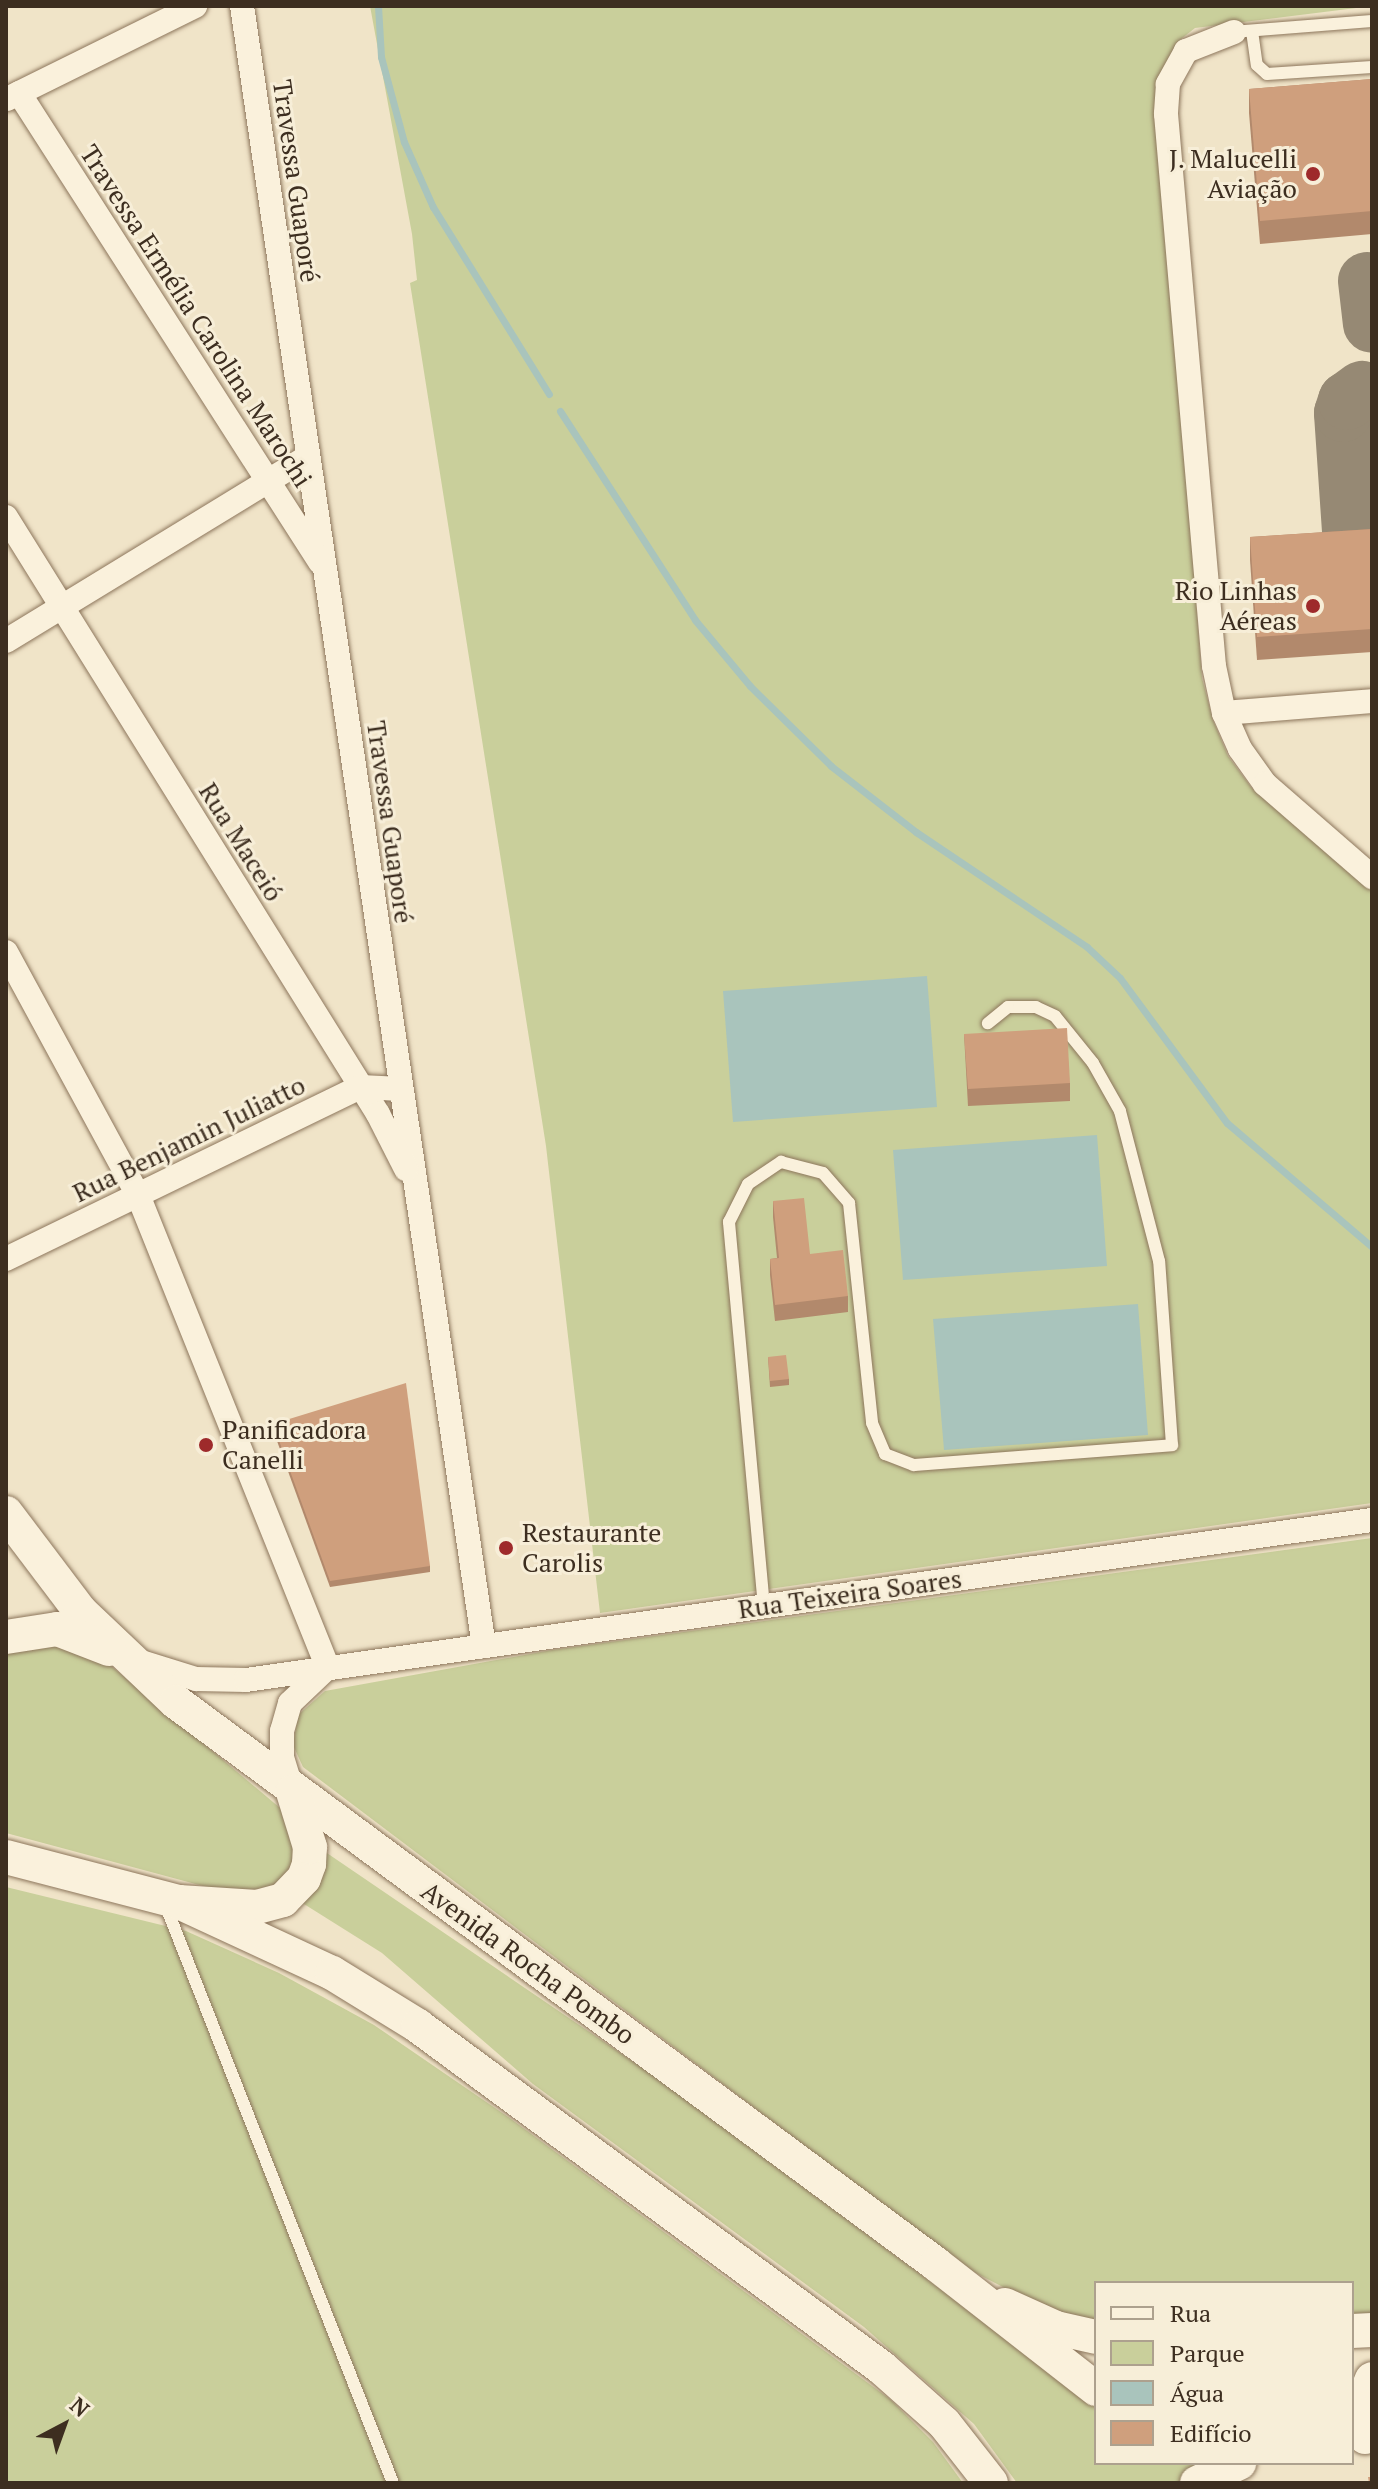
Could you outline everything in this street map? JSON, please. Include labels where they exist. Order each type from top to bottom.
[{"type":"main road","points":[[6,1513],[54,1581],[124,1656]]},
{"type":"main road","name":"Rua Teixeira Soares","points":[[6,1637],[57,1629],[124,1656]]},
{"type":"main road","name":"Avenida Rocha Pombo","points":[[124,1656],[293,1792],[936,2264],[1094,2387]]},
{"type":"main road","points":[[171,1900],[257,1907],[283,1900],[296,1889],[309,1864],[310,1847],[293,1792]]},
{"type":"main road","points":[[6,1857],[171,1900],[332,1973],[418,2026],[882,2368],[944,2423],[991,2483]]},
{"type":"main road","name":"Avenida Rocha Pombo","points":[[936,2264],[1007,2306],[1056,2328],[1094,2337]]},
{"type":"main road","points":[[1363,2437],[1365,2396],[1372,2379]]},
{"type":"main road","points":[[1197,2483],[1235,2465]]},
{"type":"street","points":[[12,96],[195,6]]},
{"type":"street","name":"Travessa Guaporé","points":[[242,6],[484,1646]]},
{"type":"street","points":[[1243,31],[1202,40],[1186,51],[1168,84],[1166,114],[1214,666],[1224,713],[1240,749],[1265,784],[1372,877]]},
{"type":"street","name":"Travessa Ermélia Carolina Marochi","points":[[12,96],[325,569]]},
{"type":"street","points":[[6,641],[308,457]]},
{"type":"street","name":"Rua Maceió","points":[[6,517],[378,1114],[419,1202]]},
{"type":"street","points":[[1224,713],[1372,701]]},
{"type":"street","points":[[6,952],[138,1195],[328,1668],[290,1703],[282,1731],[282,1757],[293,1792]]},
{"type":"street","name":"Rua Benjamin Juliatto","points":[[6,1259],[361,1087],[402,1097]]},
{"type":"street","points":[[378,1114],[394,1113],[402,1097]]},
{"type":"street","name":"Rua Teixeira Soares","points":[[124,1656],[168,1673],[220,1681],[1372,1520]]},
{"type":"lane","points":[[1372,21],[1243,31],[1257,65],[1267,74],[1372,67]]},
{"type":"lane","points":[[764,1607],[729,1222],[748,1184],[781,1162],[823,1173],[849,1203],[872,1423],[885,1454],[914,1465],[1172,1445],[1159,1261],[1145,1190],[1120,1111],[1093,1063],[1055,1016],[1036,1007],[1008,1007],[988,1023]]},
{"type":"lane","points":[[171,1900],[393,2483]]},
{"type":"green space","points":[[370,6],[1372,6],[1195,28],[1176,43],[1157,87],[1202,678],[1213,720],[1228,756],[1251,787],[1372,890],[1372,1503],[600,1613],[546,1146],[410,283],[417,280],[412,234]]},
{"type":"green space","points":[[1372,1538],[1372,2315],[1354,2317],[1354,2281],[1094,2281],[1094,2321],[1036,2304],[968,2269],[303,1767],[293,1745],[298,1715],[325,1691],[552,1650]]},
{"type":"green space","points":[[27,1635],[104,1660],[286,1813],[299,1856],[272,1891],[229,1893],[6,1833],[6,1644]]},
{"type":"green space","points":[[321,1849],[657,2078],[1094,2404],[1094,2465],[1204,2465],[1182,2483],[1017,2483],[974,2424],[864,2327],[533,2084],[382,1953],[296,1899]]},
{"type":"green space","points":[[6,1887],[186,1931],[279,1973],[374,2025],[511,2119],[891,2400],[933,2442],[963,2483],[6,2483]]},
{"type":"water","points":[[927,976],[937,1107],[733,1122],[723,991]]},
{"type":"water","points":[[1097,1135],[1107,1266],[903,1280],[893,1150]]},
{"type":"water","points":[[1138,1304],[1148,1435],[944,1450],[933,1319]]},
{"type":"building","name":"J. Malucelli Aviação","points":[[1372,79],[1372,211],[1260,221],[1249,89]]},
{"type":"building","name":"Rio Linhas Aéreas","points":[[1372,529],[1372,629],[1257,637],[1250,537]]},
{"type":"building","points":[[1067,1028],[1070,1083],[968,1089],[964,1034]]},
{"type":"building","points":[[804,1198],[810,1254],[843,1250],[848,1296],[775,1305],[770,1259],[779,1258],[773,1201]]},
{"type":"building","points":[[786,1355],[789,1379],[770,1381],[768,1357]]},
{"type":"building","points":[[406,1383],[430,1566],[330,1581],[273,1424]]},
{"type":"waterway","points":[[378,6],[381,57],[404,142],[433,207],[549,394]]},
{"type":"waterway","points":[[560,411],[695,620],[750,686],[831,766],[916,832],[1087,947],[1120,978],[1227,1123],[1372,1247]]},
{"type":"taxiway","points":[[1367,281],[1372,324]]},
{"type":"taxiway","points":[[1351,531],[1343,413],[1347,401],[1362,390]]},
{"type":"place","name":"J. Malucelli Aviação","points":[[1313,174]]},
{"type":"place","name":"Rio Linhas Aéreas","points":[[1313,606]]},
{"type":"place","name":"Panificadora Canelli","points":[[206,1445]]},
{"type":"place","name":"Restaurante Carolis","points":[[506,1548]]}]
